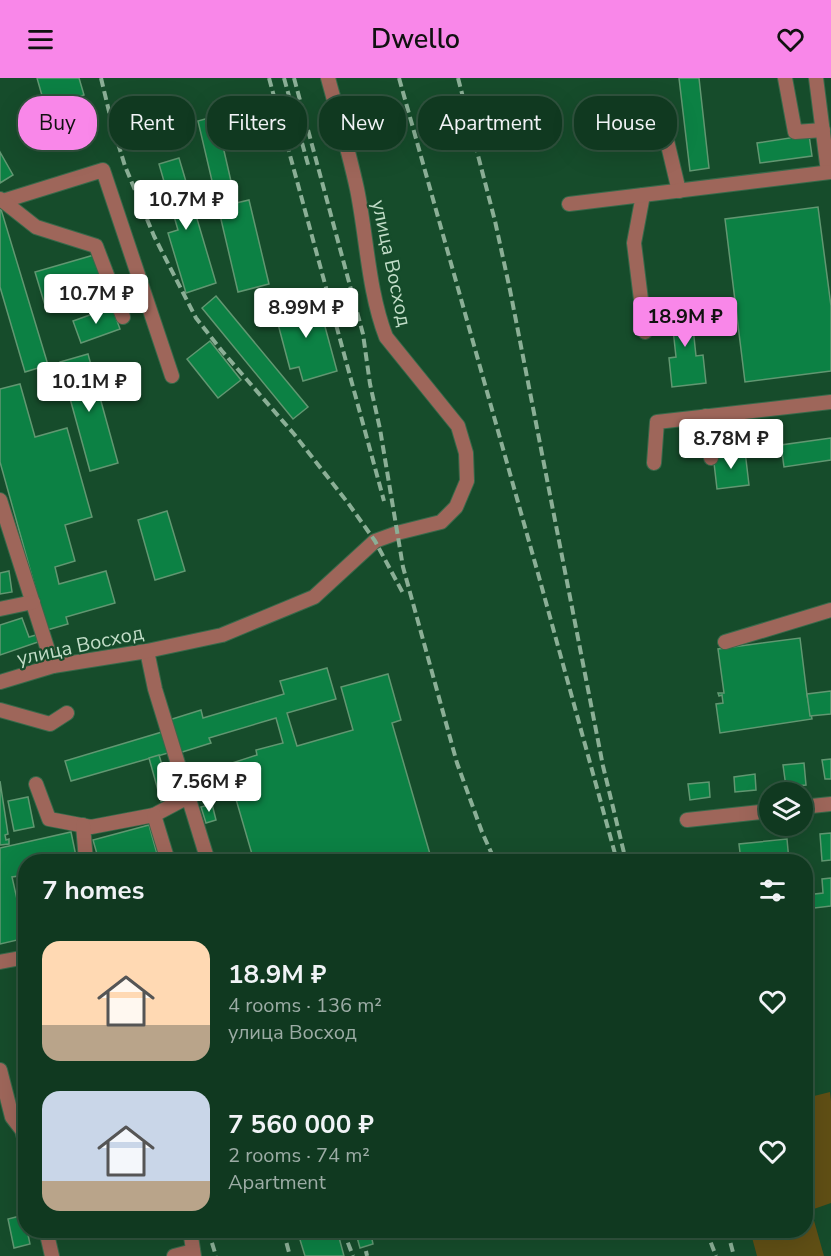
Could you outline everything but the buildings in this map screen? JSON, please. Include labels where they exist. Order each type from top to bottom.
[{"type":"street","name":"улица Восход","points":[[0,682],[53,666],[147,651],[222,635],[314,597],[375,540],[441,522],[456,507],[467,482],[466,453],[458,426],[386,337],[379,319],[364,242],[357,189],[328,78]]},
{"type":"street","points":[[785,78],[795,132],[823,130]]},
{"type":"street","points":[[569,204],[830,172],[816,78]]},
{"type":"street","points":[[669,150],[679,191]]},
{"type":"street","points":[[1,200],[103,170],[172,376]]},
{"type":"street","points":[[643,195],[633,243],[645,332]]},
{"type":"street","points":[[1,200],[36,227],[96,246],[123,317]]},
{"type":"street","points":[[654,463],[657,422],[831,402]]},
{"type":"street","points":[[706,416],[711,458]]},
{"type":"street","points":[[0,500],[53,666]]},
{"type":"street","points":[[0,609],[33,602]]},
{"type":"street","points":[[725,642],[831,610]]},
{"type":"street","points":[[147,651],[155,689],[206,854]]},
{"type":"street","points":[[0,710],[50,724],[67,713]]},
{"type":"street","points":[[36,784],[49,819],[91,826],[154,815],[188,797]]},
{"type":"street","points":[[813,806],[831,804]]},
{"type":"street","points":[[687,820],[759,812]]},
{"type":"street","points":[[154,815],[166,854]]},
{"type":"street","points":[[83,825],[85,854]]},
{"type":"street","points":[[0,962],[18,959]]},
{"type":"street","points":[[0,1070],[3,1092],[12,1117],[18,1124]]},
{"type":"street","points":[[48,1238],[52,1256]]},
{"type":"street","points":[[174,1256],[194,1254],[191,1238]]},
{"type":"shaded area","points":[[830,1092],[831,1203],[813,1209],[813,1096]]},
{"type":"shaded area","points":[[813,1217],[824,1256],[757,1256],[752,1238],[813,1238]]},
{"type":"railway","points":[[101,78],[125,166],[154,236],[196,318],[294,434],[348,503],[375,541],[404,595]]},
{"type":"railway","points":[[269,78],[384,501]]},
{"type":"railway","points":[[284,78],[309,168]]},
{"type":"railway","points":[[294,78],[363,334],[403,567],[457,763],[492,854]]},
{"type":"railway","points":[[399,78],[615,854]]},
{"type":"railway","points":[[458,78],[495,221],[510,290],[603,766],[624,854]]},
{"type":"railway","points":[[210,1238],[216,1256]]},
{"type":"railway","points":[[285,1238],[290,1256]]},
{"type":"railway","points":[[346,1238],[353,1256]]},
{"type":"railway","points":[[709,1238],[716,1256]]},
{"type":"railway","points":[[729,1238],[734,1256]]},
{"type":"railway","points":[[366,1251],[367,1256]]}]
